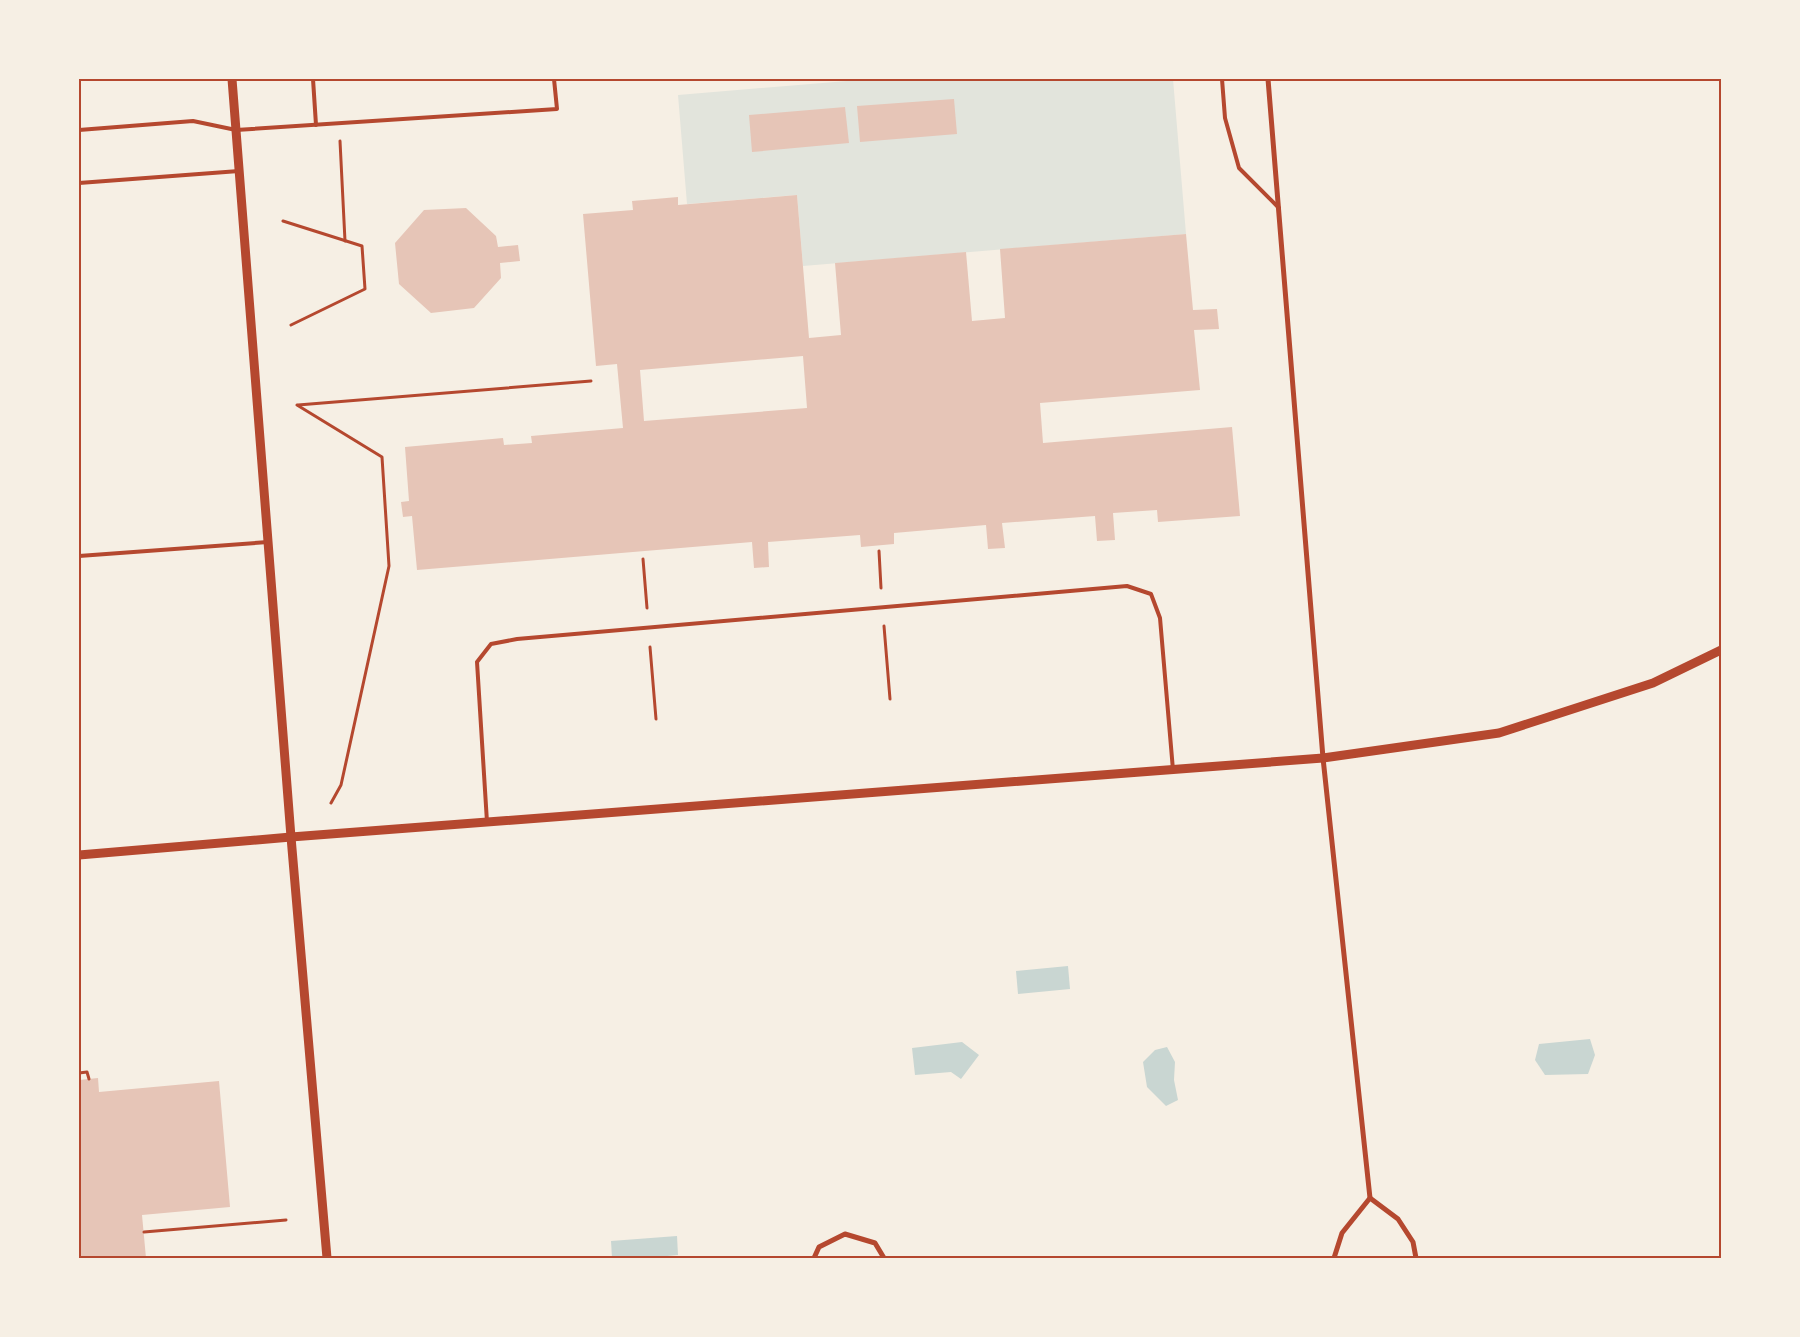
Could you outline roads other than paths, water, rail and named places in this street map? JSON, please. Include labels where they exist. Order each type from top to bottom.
[{"type":"street","points":[[232,79],[291,837],[327,1258]]},
{"type":"street","points":[[1268,79],[1323,758],[1370,1198],[1342,1233],[1334,1258]]},
{"type":"street","points":[[79,855],[1323,758],[1499,733],[1653,683],[1721,650]]},
{"type":"street","points":[[1370,1198],[1398,1220],[1413,1242],[1416,1258]]},
{"type":"street","points":[[814,1258],[819,1247],[845,1234],[875,1243],[884,1258]]},
{"type":"lane","points":[[312,79],[316,124]]},
{"type":"lane","points":[[79,130],[193,121],[236,130],[556,109],[554,79]]},
{"type":"lane","points":[[1222,79],[1225,118],[1239,168],[1279,208]]},
{"type":"lane","points":[[79,183],[240,171]]},
{"type":"lane","points":[[79,556],[268,542]]},
{"type":"lane","points":[[487,822],[477,662],[491,644],[536,638],[1127,586],[1151,594],[1160,618],[1173,770]]}]
